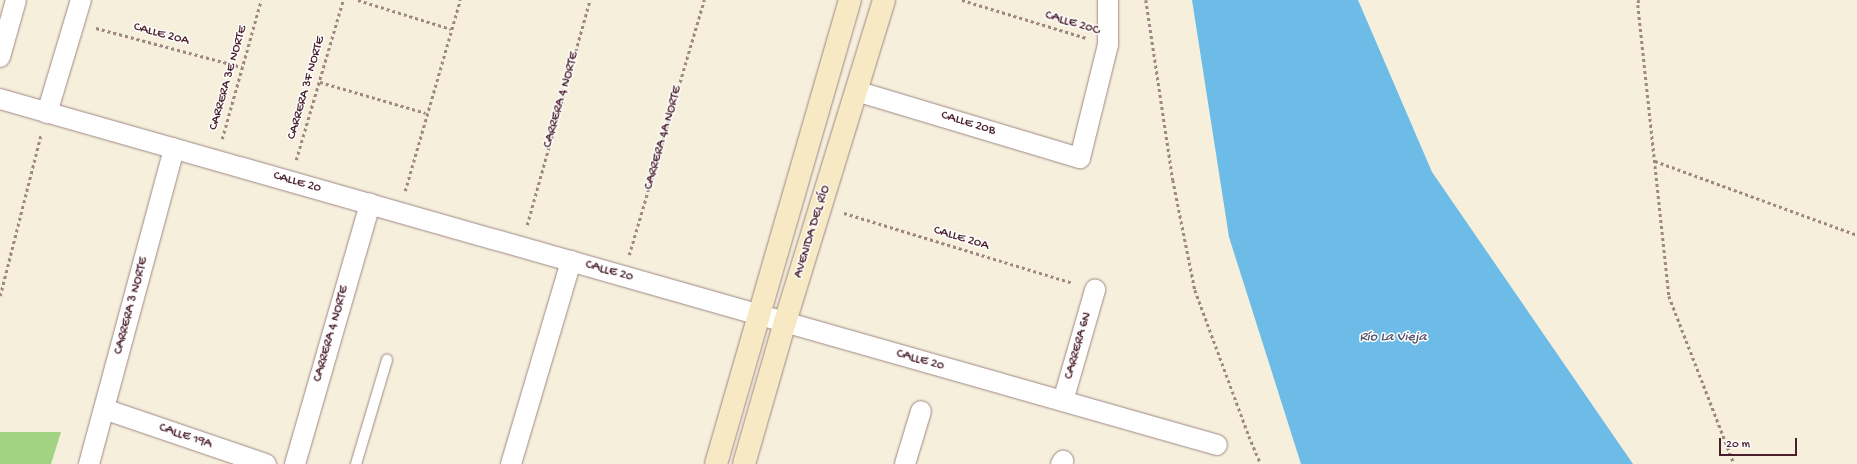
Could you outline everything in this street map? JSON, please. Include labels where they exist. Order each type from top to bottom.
[{"type":"street","points":[[0,57],[16,0]]},
{"type":"street","points":[[47,112],[81,0]]},
{"type":"street","points":[[716,464],[850,0]]},
{"type":"street","name":"AVENIDA DEL RÍO","points":[[744,464],[785,322],[884,0]]},
{"type":"street","points":[[1108,0],[1108,45]]},
{"type":"street","name":"CALLE 20B","points":[[856,91],[1080,158],[1108,45]]},
{"type":"street","name":"CALLE 20","points":[[0,99],[1217,445]]},
{"type":"street","name":"CARRERA 3 NORTE","points":[[88,464],[174,148]]},
{"type":"street","name":"CARRERA 4 NORTE","points":[[295,464],[370,204]]},
{"type":"street","points":[[511,464],[571,261]]},
{"type":"street","name":"CARRERA 6N","points":[[1063,402],[1095,290]]},
{"type":"street","name":"CALLE 19A","points":[[104,409],[266,464]]},
{"type":"street","points":[[905,464],[921,411]]},
{"type":"lane","points":[[356,464],[387,360]]},
{"type":"path","name":"CARRERA 3E NORTE","points":[[216,160],[261,0]]},
{"type":"path","name":"CARRERA 3F NORTE","points":[[290,181],[344,0]]},
{"type":"path","points":[[358,0],[450,29]]},
{"type":"path","points":[[399,212],[450,29],[460,0]]},
{"type":"path","name":"CARRERA 4 NORTE","points":[[521,247],[590,0]]},
{"type":"path","name":"CARRERA 4A NORTE","points":[[623,276],[704,0]]},
{"type":"path","name":"CALLE 20C","points":[[962,0],[1108,45]]},
{"type":"path","points":[[1146,0],[1173,180],[1195,290],[1249,436],[1261,464]]},
{"type":"path","points":[[1639,0],[1638,5],[1669,296],[1734,464]]},
{"type":"path","name":"CALLE 20A","points":[[74,22],[242,67]]},
{"type":"path","points":[[320,82],[426,114]]},
{"type":"path","points":[[0,296],[47,112]]},
{"type":"path","points":[[1655,161],[1857,235]]},
{"type":"path","name":"CALLE 20A","points":[[821,206],[1095,290]]},
{"type":"green space","points":[[0,432],[61,432],[51,464],[0,464]]},
{"type":"water","name":"Río La Vieja","points":[[1192,0],[1358,0],[1432,172],[1633,464],[1301,464],[1229,237]]}]
